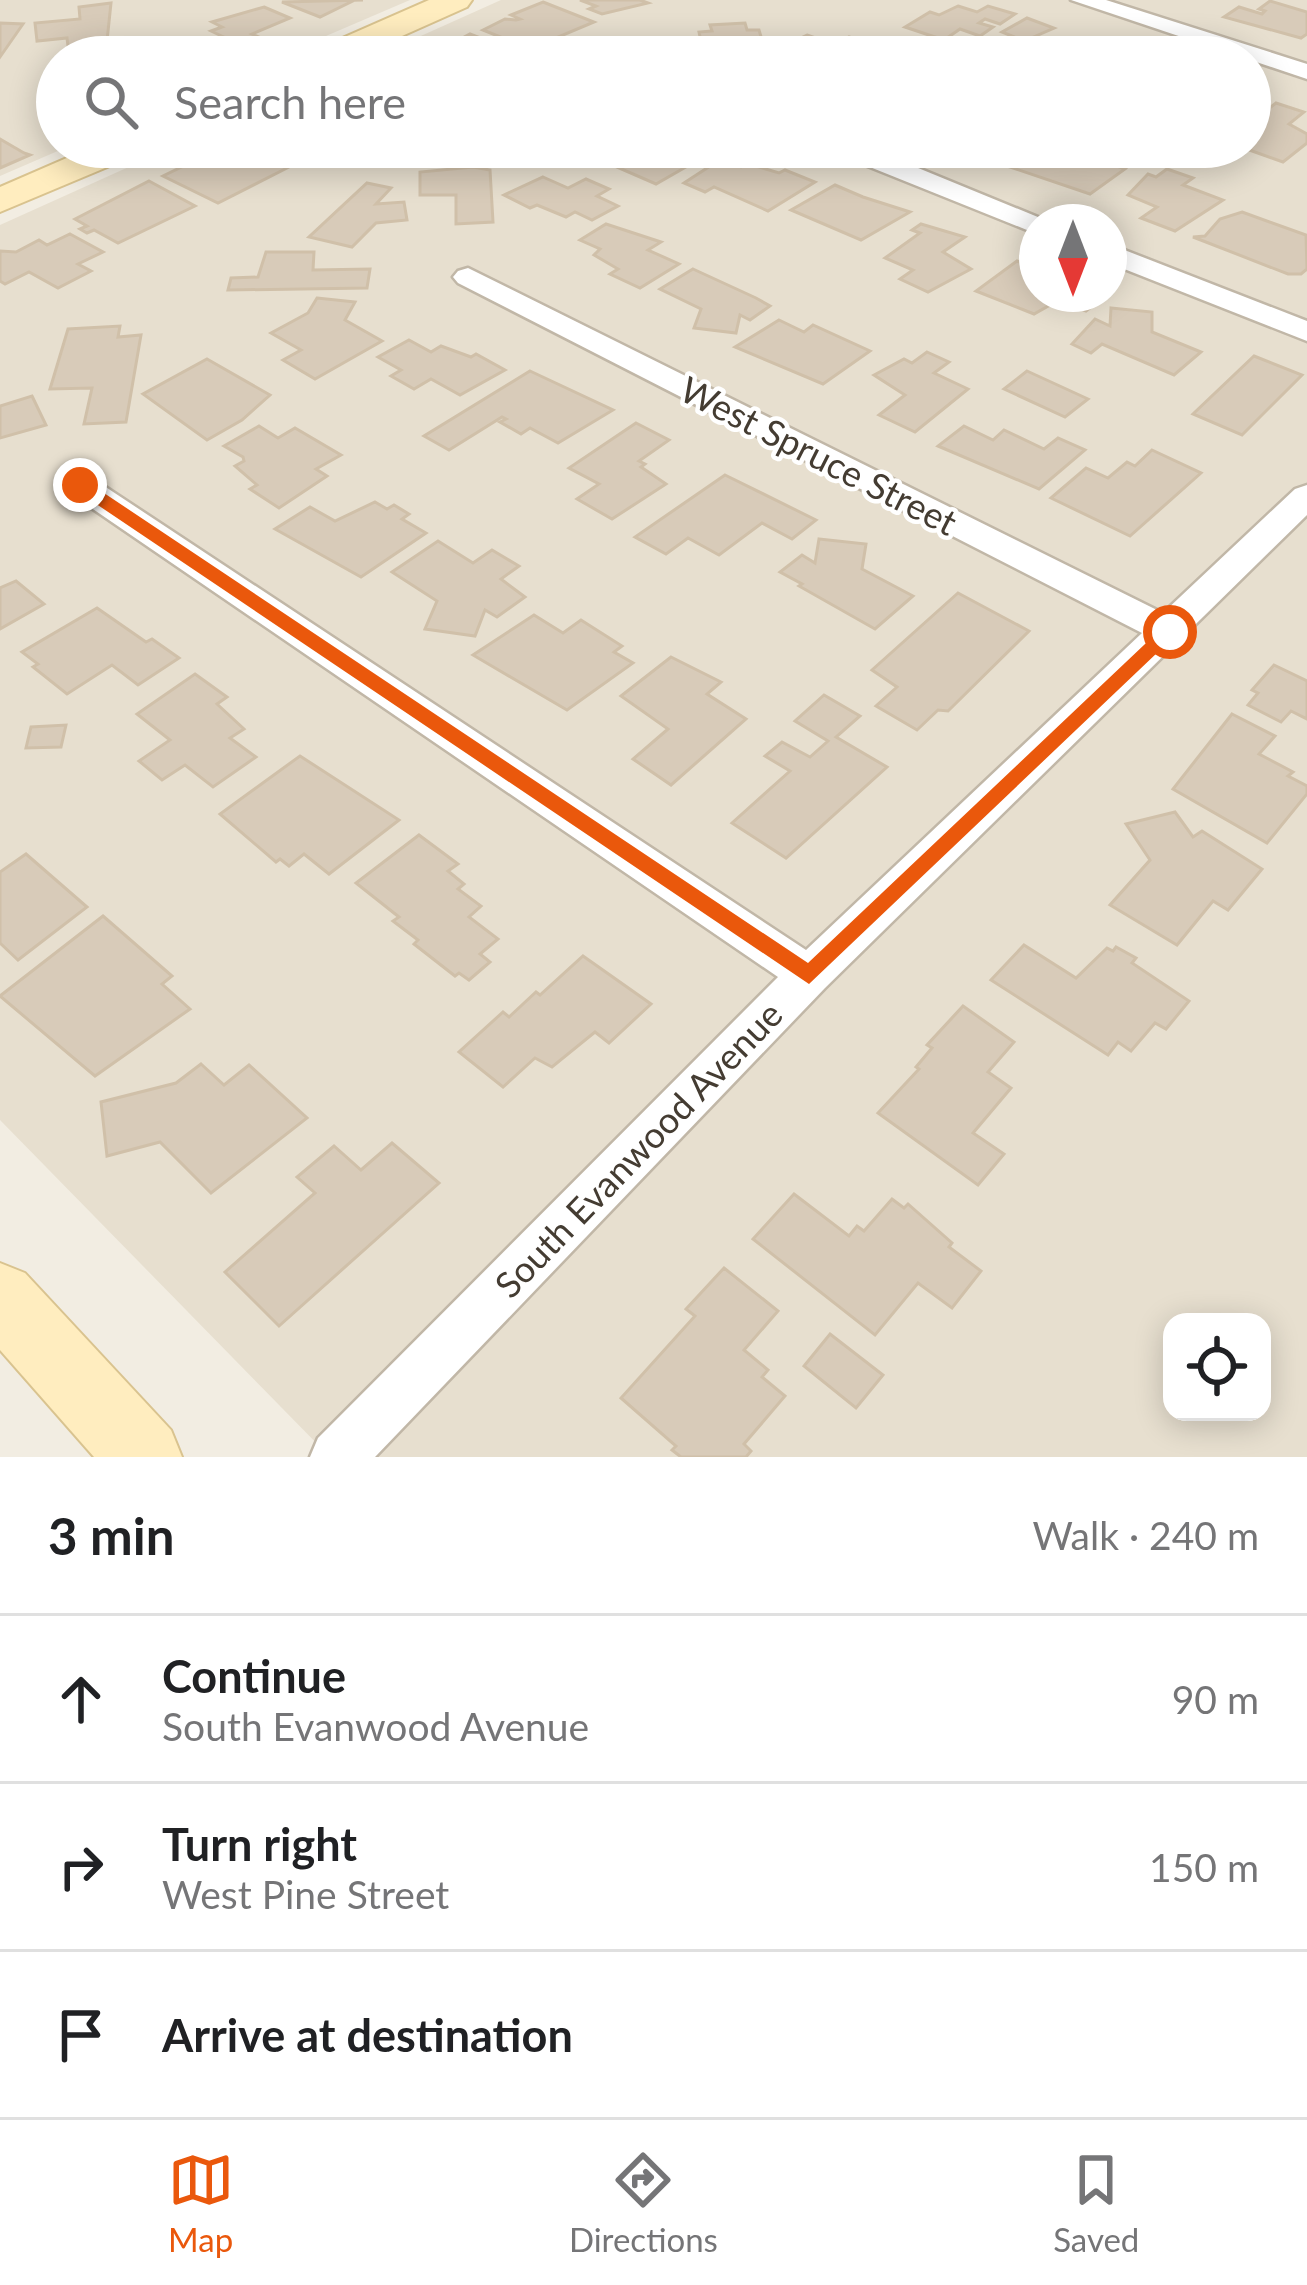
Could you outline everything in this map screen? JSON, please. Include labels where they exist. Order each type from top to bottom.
[{"type":"street","points":[[375,36],[456,0]]},
{"type":"street","points":[[1083,0],[1195,36]]},
{"type":"street","points":[[1271,60],[1307,72]]},
{"type":"street","points":[[0,201],[75,168]]},
{"type":"street","points":[[897,168],[1019,217]]},
{"type":"street","points":[[1127,260],[1307,332]]},
{"type":"street","name":"West Spruce Street","points":[[469,277],[1170,632]]},
{"type":"street","points":[[80,485],[809,975]]},
{"type":"street","name":"South Evanwood Avenue","points":[[337,1457],[809,975],[1307,496]]},
{"type":"street","points":[[0,1297],[144,1457]]},
{"type":"shaded area","points":[[0,0],[410,0],[326,36],[36,36],[36,160],[0,176]]},
{"type":"shaded area","points":[[501,0],[1307,0],[1307,1457],[330,1457],[0,1120],[0,225],[126,168],[1271,168],[1271,36],[421,36]]},
{"type":"building","points":[[355,0],[320,17],[282,2]]},
{"type":"building","points":[[580,0],[640,0],[648,3],[602,14]]},
{"type":"building","points":[[1270,1],[1307,12],[1307,34],[1301,38],[1224,17],[1239,7],[1262,14],[1265,11],[1259,9]]},
{"type":"building","points":[[543,2],[594,22],[561,36],[498,36],[483,30],[505,19],[520,19],[511,15]]},
{"type":"building","points":[[111,3],[108,36],[36,36],[35,23],[80,19],[79,7]]},
{"type":"building","points":[[958,6],[977,12],[988,6],[1015,14],[1000,24],[985,19],[979,23],[993,27],[980,36],[960,29],[950,36],[932,36],[905,27],[930,12],[939,15]]},
{"type":"building","points":[[264,7],[290,18],[252,34],[256,36],[222,36],[211,31],[222,27],[212,22]]},
{"type":"building","points":[[1027,18],[1054,28],[1036,36],[1002,32]]},
{"type":"building","points":[[0,23],[23,24],[0,57]]},
{"type":"building","points":[[745,23],[747,30],[759,30],[761,36],[700,36],[699,32],[712,31],[710,25]]},
{"type":"building","points":[[1276,103],[1304,112],[1289,124],[1307,134],[1307,143],[1283,162],[1271,158],[1271,107]]},
{"type":"building","points":[[0,139],[24,153],[30,155],[0,168]]},
{"type":"building","points":[[180,168],[287,168],[218,203],[163,176]]},
{"type":"building","points":[[619,168],[684,168],[656,184]]},
{"type":"building","points":[[707,168],[785,170],[815,182],[768,211],[714,187],[705,192],[684,183]]},
{"type":"building","points":[[1013,168],[1125,169],[1090,194]]},
{"type":"building","points":[[1167,169],[1193,178],[1183,185],[1223,200],[1175,231],[1141,218],[1157,207],[1128,195],[1148,174],[1156,177]]},
{"type":"building","points":[[490,170],[493,222],[456,224],[456,195],[420,195],[420,172]]},
{"type":"building","points":[[543,177],[568,188],[586,179],[609,189],[597,196],[618,206],[592,220],[575,212],[566,217],[537,205],[530,208],[504,195]]},
{"type":"building","points":[[149,181],[195,206],[118,243],[94,230],[80,229],[87,226],[75,219]]},
{"type":"building","points":[[367,183],[391,188],[376,204],[404,202],[407,220],[376,223],[352,247],[309,237]]},
{"type":"building","points":[[835,185],[910,212],[861,240],[791,210]]},
{"type":"building","points":[[1242,212],[1306,235],[1307,269],[1288,274],[1193,237],[1205,236],[1220,219]]},
{"type":"building","points":[[606,224],[661,242],[648,250],[679,264],[640,288],[610,274],[618,269],[594,255],[600,249],[580,240]]},
{"type":"building","points":[[921,224],[965,237],[943,252],[971,269],[928,292],[900,279],[913,270],[885,258],[920,233],[912,230]]},
{"type":"building","points":[[70,234],[103,252],[78,264],[91,271],[58,288],[29,272],[5,284],[0,281],[0,251],[16,252],[39,240],[47,245]]},
{"type":"building","points":[[266,252],[314,252],[313,270],[370,269],[367,288],[228,290],[231,278],[258,277]]},
{"type":"building","points":[[1017,261],[1019,262],[1019,308],[976,291]]},
{"type":"building","points":[[693,269],[770,306],[750,320],[740,315],[736,333],[694,328],[701,309],[660,289]]},
{"type":"building","points":[[317,298],[355,302],[345,320],[382,341],[315,379],[283,360],[301,350],[271,333],[308,313]]},
{"type":"building","points":[[1111,312],[1152,312],[1152,332],[1201,352],[1174,375],[1102,344],[1091,353],[1072,344],[1095,319],[1110,326]]},
{"type":"building","points":[[779,320],[804,332],[813,325],[870,351],[823,384],[735,347]]},
{"type":"building","points":[[120,326],[118,337],[141,335],[126,422],[84,424],[92,388],[50,389],[68,329]]},
{"type":"building","points":[[409,340],[431,352],[441,346],[471,357],[476,354],[505,370],[460,395],[431,379],[414,389],[391,376],[401,370],[378,357]]},
{"type":"building","points":[[927,352],[949,362],[934,373],[968,389],[915,432],[879,415],[905,395],[874,375],[904,359],[912,363]]},
{"type":"building","points":[[1254,356],[1302,375],[1242,435],[1193,414]]},
{"type":"building","points":[[207,359],[270,395],[242,420],[207,440],[143,394]]},
{"type":"building","points":[[530,371],[613,410],[558,443],[530,428],[521,434],[500,422],[506,419],[502,417],[449,450],[424,436]]},
{"type":"building","points":[[1027,371],[1088,399],[1065,417],[1004,389]]},
{"type":"building","points":[[32,396],[46,425],[0,438],[0,406]]},
{"type":"building","points":[[636,423],[669,440],[639,461],[666,484],[612,519],[577,499],[599,484],[569,468]]},
{"type":"building","points":[[259,426],[278,438],[295,428],[341,455],[316,469],[327,476],[279,508],[250,489],[257,485],[235,466],[243,457],[224,446]]},
{"type":"building","points":[[964,426],[993,440],[1004,430],[1044,449],[1058,438],[1085,450],[1039,489],[938,446]]},
{"type":"building","points":[[1152,450],[1201,473],[1130,536],[1051,498],[1086,468],[1108,478],[1127,462],[1135,466]]},
{"type":"building","points":[[725,475],[816,520],[792,539],[762,523],[719,555],[688,538],[666,554],[635,537]]},
{"type":"building","points":[[375,502],[409,514],[402,519],[426,533],[361,577],[275,529],[310,507],[335,521]]},
{"type":"building","points":[[819,539],[866,544],[862,569],[913,596],[875,629],[780,572],[802,555],[815,563]]},
{"type":"building","points":[[438,541],[473,563],[492,550],[519,566],[501,579],[525,597],[497,617],[485,610],[475,636],[425,629],[437,601],[392,572]]},
{"type":"building","points":[[16,581],[44,604],[0,629],[0,588]]},
{"type":"building","points":[[958,593],[1029,631],[948,711],[938,710],[917,730],[876,706],[897,687],[872,670]]},
{"type":"building","points":[[97,608],[179,658],[138,685],[112,665],[67,694],[22,652]]},
{"type":"building","points":[[534,615],[563,633],[581,620],[622,646],[614,652],[633,663],[567,710],[473,655]]},
{"type":"building","points":[[671,657],[721,682],[707,694],[746,719],[671,785],[633,759],[668,729],[621,696]]},
{"type":"building","points":[[1274,665],[1307,681],[1307,719],[1291,711],[1281,722],[1248,705],[1258,693],[1252,690]]},
{"type":"building","points":[[195,674],[227,697],[217,704],[244,729],[230,738],[256,757],[213,787],[185,765],[162,780],[139,761],[170,740],[137,714]]},
{"type":"building","points":[[824,695],[860,716],[836,737],[887,767],[786,858],[732,823],[790,771],[765,756],[782,742],[810,757],[828,741],[795,721]]},
{"type":"building","points":[[1232,714],[1275,736],[1259,754],[1293,772],[1288,776],[1307,786],[1307,794],[1267,843],[1173,789]]},
{"type":"building","points":[[66,725],[61,747],[26,748],[31,727]]},
{"type":"building","points":[[300,756],[399,820],[329,874],[304,854],[289,866],[280,859],[276,862],[220,814]]},
{"type":"building","points":[[1175,812],[1193,837],[1202,831],[1262,869],[1228,910],[1213,901],[1177,945],[1110,905],[1150,860],[1126,824]]},
{"type":"building","points":[[419,835],[458,864],[448,871],[464,884],[458,889],[481,906],[469,917],[498,939],[480,954],[490,962],[469,980],[459,973],[455,976],[414,944],[418,940],[393,921],[399,917],[356,883]]},
{"type":"building","points":[[26,854],[87,907],[18,960],[0,943],[0,872]]},
{"type":"building","points":[[103,916],[172,976],[162,984],[190,1009],[95,1076],[0,996]]},
{"type":"building","points":[[1024,945],[1076,978],[1107,948],[1113,951],[1116,947],[1189,1001],[1166,1029],[1155,1023],[1131,1051],[1118,1042],[1108,1055],[991,980]]},
{"type":"building","points":[[583,956],[651,1004],[609,1043],[595,1032],[552,1067],[535,1058],[503,1087],[459,1052],[503,1012],[509,1017]]},
{"type":"building","points":[[963,1006],[1014,1042],[988,1072],[1011,1088],[973,1133],[1004,1154],[978,1185],[878,1113],[919,1069],[916,1067],[932,1048],[927,1045]]},
{"type":"building","points":[[201,1064],[224,1085],[249,1065],[307,1118],[211,1193],[160,1142],[107,1156],[101,1102],[176,1083]]},
{"type":"building","points":[[392,1143],[439,1183],[279,1326],[225,1272],[315,1193],[297,1177],[334,1146],[361,1170]]},
{"type":"building","points":[[794,1194],[849,1236],[857,1226],[864,1231],[892,1199],[904,1208],[908,1204],[952,1243],[949,1247],[981,1271],[952,1308],[918,1283],[875,1335],[753,1239]]},
{"type":"building","points":[[724,1268],[778,1311],[744,1350],[768,1370],[762,1377],[785,1396],[744,1444],[751,1451],[746,1457],[681,1457],[672,1450],[676,1446],[621,1398],[695,1316],[686,1309]]},
{"type":"building","points":[[830,1334],[883,1375],[856,1408],[804,1366]]},
{"type":"route","points":[[80,485],[809,975],[1170,632]]}]
